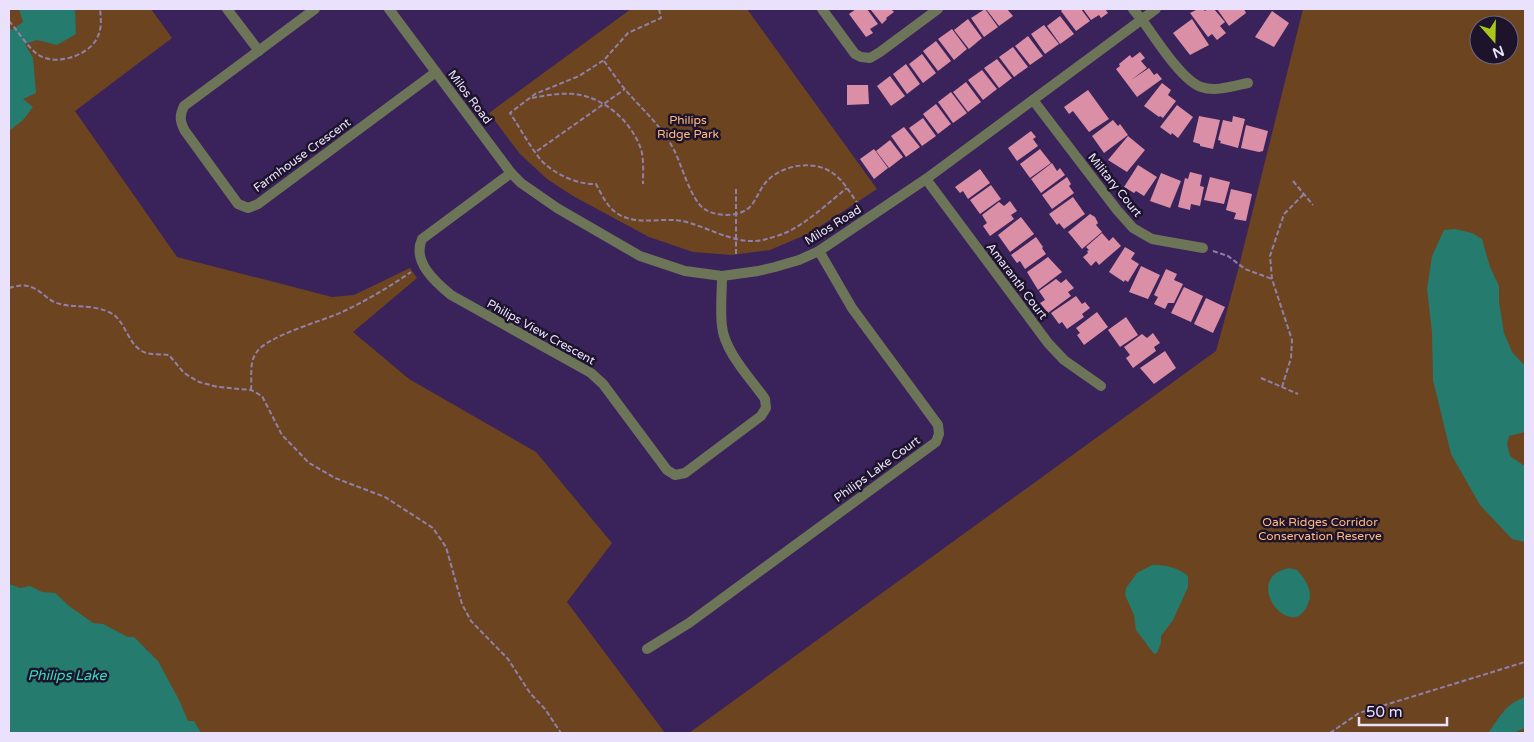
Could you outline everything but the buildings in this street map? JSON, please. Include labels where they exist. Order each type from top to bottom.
[{"type":"street","points":[[227,9],[259,50]]},
{"type":"street","name":"Farmhouse Crescent","points":[[315,9],[184,106],[180,114],[185,132],[238,204],[248,208],[258,204],[436,72]]},
{"type":"street","name":"Milos Road","points":[[389,9],[511,173],[521,183],[557,208],[640,256],[685,271],[722,276],[758,272],[799,260],[819,250],[926,178],[1156,9]]},
{"type":"street","points":[[822,9],[856,54],[870,58],[938,9]]},
{"type":"street","points":[[1133,9],[1178,68],[1200,86],[1224,88],[1248,83]]},
{"type":"street","name":"Military Court","points":[[1034,100],[1116,210],[1134,228],[1152,239],[1203,248]]},
{"type":"street","name":"Philips View Crescent","points":[[511,173],[422,238],[418,247],[419,258],[438,284],[451,294],[591,373],[608,391],[667,470],[675,475],[685,472],[761,416],[766,408],[765,399],[728,347],[724,336],[722,327],[722,276]]},
{"type":"street","name":"Amaranth Court","points":[[926,178],[1048,343],[1064,360],[1101,386]]},
{"type":"street","name":"Philips Lake Court","points":[[647,649],[689,623],[936,442],[939,434],[938,425],[852,308],[819,250]]},
{"type":"path","points":[[9,21],[38,54],[51,59],[66,59],[80,54],[98,38],[102,24],[100,9]]},
{"type":"path","points":[[659,9],[661,18],[628,32],[604,60],[579,76],[529,98],[510,113],[540,159],[567,178],[585,185],[596,184],[607,204],[618,214],[631,219],[647,221],[671,219],[696,224],[736,239],[760,240],[785,233],[809,218],[847,188]]},
{"type":"path","points":[[604,60],[625,89],[666,136],[675,151],[694,196],[705,210],[736,215],[747,210],[766,181],[777,172],[787,168],[809,166],[820,167],[831,172],[840,179],[858,204]]},
{"type":"path","points":[[536,152],[625,89]]},
{"type":"path","points":[[529,98],[554,94],[575,94],[604,104],[619,115],[632,130],[641,150],[644,184]]},
{"type":"path","points":[[1293,181],[1313,205]]},
{"type":"path","points":[[736,189],[736,256]]},
{"type":"path","points":[[1282,387],[1291,358],[1292,340],[1272,278],[1270,256],[1284,214],[1304,194]]},
{"type":"path","points":[[1203,248],[1228,256],[1245,269],[1272,278]]},
{"type":"path","points":[[251,390],[253,360],[260,348],[286,333],[340,313],[360,303],[411,272]]},
{"type":"path","points":[[9,288],[19,285],[32,287],[55,303],[92,306],[112,314],[123,325],[129,339],[136,347],[147,353],[169,355],[184,373],[199,382],[218,387],[251,390],[262,396],[282,435],[309,463],[336,478],[385,496],[433,528],[446,548],[459,595],[471,621],[508,659],[530,693],[545,709],[562,733]]},
{"type":"path","points":[[1261,378],[1298,394]]},
{"type":"path","points":[[1330,733],[1359,713],[1525,662]]},
{"type":"green space","points":[[9,9],[151,9],[172,38],[75,111],[177,257],[332,297],[354,295],[410,268],[417,278],[353,332],[409,379],[536,452],[612,543],[567,602],[665,733],[191,733],[168,701],[147,649],[112,639],[9,584]]},
{"type":"green space","name":"Philips Ridge Park","points":[[631,9],[747,9],[877,189],[810,233],[770,250],[732,255],[693,252],[649,237],[573,196],[547,179],[520,154],[489,113]]},
{"type":"green space","name":"Oak Ridges Corridor Conservation Reserve","points":[[1303,9],[1525,9],[1525,733],[689,733],[1216,351]]},
{"type":"water","points":[[19,9],[75,9],[76,34],[57,45],[37,40],[25,44],[33,58],[36,93],[23,99],[33,107],[23,120],[9,131],[9,27],[12,30],[23,22]]},
{"type":"water","points":[[1455,229],[1472,233],[1482,239],[1490,267],[1499,286],[1499,302],[1504,333],[1512,352],[1525,366],[1525,432],[1509,436],[1507,444],[1510,456],[1525,465],[1525,542],[1512,539],[1480,505],[1451,454],[1433,380],[1432,332],[1427,289],[1432,256],[1444,230]]},
{"type":"water","points":[[1152,565],[1171,567],[1180,570],[1188,576],[1188,587],[1173,620],[1161,636],[1161,643],[1157,653],[1154,654],[1136,630],[1134,615],[1125,595],[1126,588],[1137,573]]},
{"type":"water","points":[[1289,568],[1297,570],[1306,581],[1310,594],[1308,604],[1301,615],[1291,617],[1282,613],[1274,605],[1269,595],[1269,584],[1275,574]]},
{"type":"water","name":"Philips Lake","points":[[9,584],[20,588],[30,586],[42,592],[55,593],[69,606],[93,623],[103,624],[128,637],[134,637],[158,661],[188,721],[194,721],[201,733],[9,733]]},
{"type":"water","points":[[1525,697],[1525,728],[1513,733],[1488,733],[1507,707]]}]
